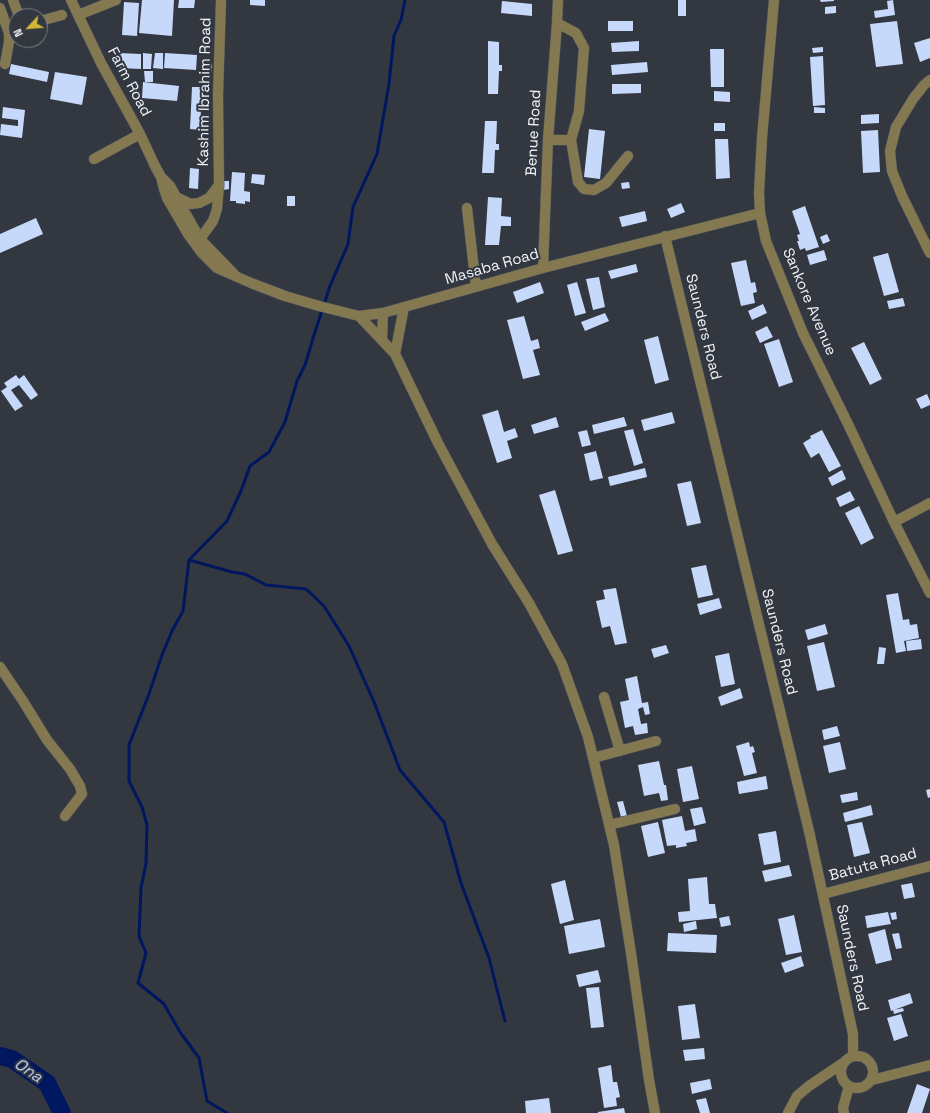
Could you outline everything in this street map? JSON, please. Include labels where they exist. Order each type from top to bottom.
[{"type":"street","name":"Farm Road","points":[[70,0],[101,63],[140,134],[161,177],[167,198],[188,234],[201,252],[217,268],[235,275]]},
{"type":"street","points":[[78,15],[116,0]]},
{"type":"street","name":"Kashim Ibrahim Road","points":[[200,238],[213,221],[217,209],[219,184],[218,95],[221,0]]},
{"type":"street","name":"Benue Road","points":[[543,268],[548,140],[558,0]]},
{"type":"street","name":"Sankore Avenue","points":[[774,0],[762,138],[759,193],[760,213],[766,240],[803,333],[930,593]]},
{"type":"street","points":[[0,8],[9,33],[10,42],[5,64]]},
{"type":"street","points":[[48,19],[62,15]]},
{"type":"street","points":[[557,23],[576,33],[584,48],[580,111],[571,140],[578,182],[584,189],[594,190],[606,183],[628,156]]},
{"type":"street","points":[[930,80],[924,85],[896,127],[890,151],[892,171],[902,196],[930,253]]},
{"type":"street","points":[[94,159],[140,134]]},
{"type":"street","points":[[548,140],[571,140]]},
{"type":"street","name":"Farm Road","points":[[161,177],[170,186],[200,238],[235,275]]},
{"type":"street","name":"Kashim Ibrahim Road","points":[[176,197],[191,204],[199,203],[209,198],[219,184]]},
{"type":"street","points":[[467,208],[476,287]]},
{"type":"street","name":"Masaba Road","points":[[235,275],[269,290],[319,306],[359,316],[383,313],[543,268],[760,213]]},
{"type":"street","name":"Saunders Road","points":[[665,236],[807,823],[853,1034],[853,1056]]},
{"type":"street","points":[[395,354],[404,307]]},
{"type":"street","points":[[382,340],[383,313]]},
{"type":"street","points":[[359,316],[395,354],[438,443],[492,544],[529,603],[562,664],[588,737],[614,844],[655,1113]]},
{"type":"street","points":[[894,522],[930,503]]},
{"type":"street","points":[[0,667],[47,740],[70,769],[80,786],[82,794],[65,816]]},
{"type":"street","points":[[604,697],[620,751]]},
{"type":"street","points":[[593,758],[656,741]]},
{"type":"street","points":[[609,825],[675,809]]},
{"type":"street","name":"Batuta Road","points":[[823,894],[930,866]]},
{"type":"street","points":[[788,1113],[797,1096],[853,1056],[859,1055],[869,1060],[874,1070],[872,1080]]},
{"type":"street","points":[[843,1064],[841,1074],[846,1082],[843,1108],[844,1113]]},
{"type":"street","points":[[825,1076],[846,1082],[859,1089],[864,1087],[872,1080],[930,1065]]},
{"type":"building","points":[[142,0],[174,0],[172,36],[139,33]]},
{"type":"building","points":[[179,0],[195,0],[194,8],[178,8]]},
{"type":"building","points":[[250,0],[265,0],[265,6],[250,5]]},
{"type":"building","points":[[678,0],[686,0],[686,16],[678,16]]},
{"type":"building","points":[[820,0],[834,0],[834,1],[821,2]]},
{"type":"building","points":[[893,0],[895,15],[875,18],[874,11],[888,9],[887,1]]},
{"type":"building","points":[[502,1],[532,4],[532,16],[501,13]]},
{"type":"building","points":[[124,2],[139,3],[137,36],[122,35]]},
{"type":"building","points":[[836,6],[836,13],[825,14],[825,7]]},
{"type":"building","points":[[608,21],[633,21],[633,31],[608,31]]},
{"type":"building","points":[[897,21],[903,64],[876,67],[870,24]]},
{"type":"building","points":[[930,38],[930,58],[920,62],[914,43]]},
{"type":"building","points":[[488,41],[499,42],[499,65],[502,65],[502,71],[499,71],[498,94],[488,94]]},
{"type":"building","points":[[639,41],[639,51],[612,52],[611,43]]},
{"type":"building","points":[[823,47],[823,52],[813,53],[812,48]]},
{"type":"building","points":[[710,49],[724,49],[724,87],[711,87]]},
{"type":"building","points":[[119,53],[141,54],[141,69],[119,68]]},
{"type":"building","points":[[143,53],[152,54],[151,69],[143,69]]},
{"type":"building","points":[[155,53],[163,53],[163,69],[153,68]]},
{"type":"building","points":[[165,53],[197,55],[196,70],[164,68]]},
{"type":"building","points":[[823,56],[825,105],[813,106],[810,57]]},
{"type":"building","points":[[647,62],[648,72],[612,75],[611,65]]},
{"type":"building","points":[[207,63],[212,64],[211,73],[206,72]]},
{"type":"building","points":[[11,64],[49,72],[47,82],[9,74]]},
{"type":"building","points":[[144,71],[153,71],[153,82],[145,82]]},
{"type":"building","points":[[55,72],[87,77],[82,105],[50,99]]},
{"type":"building","points":[[143,82],[179,86],[177,101],[142,98]]},
{"type":"building","points":[[612,84],[641,84],[641,93],[612,94]]},
{"type":"building","points":[[192,87],[202,87],[200,130],[190,129]]},
{"type":"building","points":[[714,91],[730,92],[730,102],[714,101]]},
{"type":"building","points":[[3,107],[25,110],[22,138],[0,135],[1,124],[18,126],[18,120],[2,118]]},
{"type":"building","points":[[814,107],[825,108],[825,113],[814,113]]},
{"type":"building","points":[[879,114],[879,123],[861,124],[861,115]]},
{"type":"building","points":[[485,121],[497,121],[496,144],[499,144],[499,150],[495,150],[494,173],[482,173]]},
{"type":"building","points":[[714,123],[725,123],[725,131],[714,131]]},
{"type":"building","points":[[589,129],[605,131],[600,179],[584,177]]},
{"type":"building","points":[[878,130],[880,172],[863,173],[861,131]]},
{"type":"building","points":[[715,139],[728,139],[730,178],[716,179]]},
{"type":"building","points":[[190,168],[199,169],[198,189],[189,188]]},
{"type":"building","points":[[232,172],[245,173],[244,191],[250,192],[250,202],[245,201],[245,204],[230,201]]},
{"type":"building","points":[[252,174],[265,175],[264,185],[251,183]]},
{"type":"building","points":[[223,181],[229,181],[229,189],[223,190]]},
{"type":"building","points":[[629,182],[630,188],[622,189],[621,183]]},
{"type":"building","points":[[287,196],[295,196],[295,206],[287,206]]},
{"type":"building","points":[[488,197],[502,198],[501,216],[511,217],[511,226],[501,226],[499,245],[485,245]]},
{"type":"building","points":[[681,203],[685,212],[671,218],[667,209]]},
{"type":"building","points":[[805,206],[819,247],[806,251],[805,248],[800,250],[797,235],[800,234],[792,211]]},
{"type":"building","points":[[645,211],[647,221],[622,227],[619,217]]},
{"type":"building","points":[[36,218],[43,234],[0,253],[0,234]]},
{"type":"building","points":[[827,234],[830,241],[823,244],[820,237]]},
{"type":"building","points":[[824,250],[827,260],[810,265],[807,255]]},
{"type":"building","points":[[888,253],[899,292],[884,296],[873,257]]},
{"type":"building","points":[[746,260],[751,283],[755,282],[757,292],[753,293],[755,303],[741,306],[731,263]]},
{"type":"building","points":[[636,264],[638,272],[611,279],[608,271]]},
{"type":"building","points":[[599,277],[605,307],[593,310],[586,279]]},
{"type":"building","points":[[540,282],[544,293],[517,303],[513,292]]},
{"type":"building","points":[[577,282],[586,313],[575,316],[567,285]]},
{"type":"building","points":[[903,298],[905,306],[889,309],[887,301]]},
{"type":"building","points":[[763,304],[767,313],[752,320],[748,311]]},
{"type":"building","points":[[605,313],[609,321],[585,331],[581,322]]},
{"type":"building","points":[[524,316],[531,341],[538,339],[540,348],[533,350],[540,375],[523,379],[507,320]]},
{"type":"building","points":[[767,326],[773,337],[760,343],[755,332]]},
{"type":"building","points":[[658,336],[669,380],[655,384],[644,340]]},
{"type":"building","points":[[779,339],[793,382],[779,387],[764,344]]},
{"type":"building","points":[[864,342],[882,379],[870,385],[851,348]]},
{"type":"building","points":[[16,375],[19,379],[24,375],[38,395],[31,400],[19,385],[11,390],[23,406],[15,411],[1,391],[7,387],[4,383]]},
{"type":"building","points":[[927,394],[930,405],[921,409],[916,399]]},
{"type":"building","points":[[498,410],[504,432],[515,428],[518,437],[507,441],[512,458],[497,463],[482,415]]},
{"type":"building","points":[[672,412],[675,423],[644,431],[641,420]]},
{"type":"building","points":[[556,417],[559,427],[534,434],[531,425]]},
{"type":"building","points":[[624,417],[627,426],[594,434],[592,425]]},
{"type":"building","points":[[633,429],[643,463],[634,466],[624,431]]},
{"type":"building","points":[[587,430],[591,445],[582,447],[578,432]]},
{"type":"building","points":[[822,430],[841,466],[829,472],[819,453],[811,458],[803,443],[811,438],[810,436]]},
{"type":"building","points":[[596,451],[603,478],[590,481],[584,454]]},
{"type":"building","points":[[645,468],[647,477],[610,486],[608,477]]},
{"type":"building","points":[[842,470],[846,479],[832,486],[828,478]]},
{"type":"building","points":[[691,481],[701,523],[687,526],[677,484]]},
{"type":"building","points":[[555,490],[573,551],[558,555],[539,495]]},
{"type":"building","points":[[850,491],[855,500],[840,507],[836,498]]},
{"type":"building","points":[[859,506],[874,538],[861,545],[845,513]]},
{"type":"building","points":[[706,565],[713,595],[698,598],[691,568]]},
{"type":"building","points":[[616,588],[627,643],[615,645],[610,626],[602,628],[596,601],[605,599],[603,590]]},
{"type":"building","points":[[898,593],[903,620],[909,619],[910,625],[917,624],[919,638],[904,641],[906,651],[896,653],[886,595]]},
{"type":"building","points":[[719,598],[722,608],[700,615],[697,604]]},
{"type":"building","points":[[825,624],[828,634],[808,640],[805,630]]},
{"type":"building","points":[[921,639],[922,649],[907,651],[906,641]]},
{"type":"building","points":[[824,642],[835,687],[817,691],[807,646]]},
{"type":"building","points":[[666,645],[669,653],[654,658],[651,649]]},
{"type":"building","points":[[879,647],[886,648],[884,664],[877,664]]},
{"type":"building","points":[[729,653],[735,684],[721,687],[715,656]]},
{"type":"building","points":[[637,676],[642,703],[648,702],[650,714],[645,715],[643,707],[638,709],[641,724],[647,723],[648,733],[635,735],[633,726],[625,728],[620,702],[629,700],[625,679]]},
{"type":"building","points":[[740,688],[743,698],[721,706],[718,697]]},
{"type":"building","points":[[837,726],[840,736],[824,740],[822,730]]},
{"type":"building","points":[[749,742],[750,747],[753,746],[755,752],[752,753],[757,773],[744,776],[736,746]]},
{"type":"building","points":[[840,742],[846,769],[829,773],[823,746]]},
{"type":"building","points":[[659,761],[664,785],[666,785],[668,800],[661,801],[659,793],[644,796],[638,765]]},
{"type":"building","points":[[692,766],[699,799],[683,802],[677,769]]},
{"type":"building","points":[[766,776],[768,789],[739,794],[737,782]]},
{"type":"building","points":[[930,789],[930,797],[928,798],[926,790]]},
{"type":"building","points":[[857,792],[858,800],[842,803],[840,795]]},
{"type":"building","points":[[623,801],[627,816],[621,817],[617,802]]},
{"type":"building","points":[[871,805],[873,815],[845,822],[843,813]]},
{"type":"building","points":[[702,807],[706,823],[694,826],[690,809]]},
{"type":"building","points":[[682,816],[685,831],[695,829],[697,841],[686,843],[687,846],[676,848],[676,845],[667,846],[662,820]]},
{"type":"building","points":[[658,822],[665,853],[648,857],[641,826]]},
{"type":"building","points":[[862,822],[870,853],[854,857],[847,825]]},
{"type":"building","points":[[776,831],[781,862],[764,865],[758,834]]},
{"type":"building","points":[[789,865],[792,876],[765,882],[762,871]]},
{"type":"building","points":[[707,877],[709,904],[715,904],[717,918],[679,922],[678,912],[690,911],[688,879]]},
{"type":"building","points":[[565,880],[574,920],[560,924],[551,884]]},
{"type":"building","points":[[912,883],[915,897],[904,899],[901,885]]},
{"type":"building","points":[[888,912],[891,924],[867,928],[865,916]]},
{"type":"building","points":[[896,912],[897,919],[892,920],[890,913]]},
{"type":"building","points":[[794,915],[802,952],[786,955],[778,919]]},
{"type":"building","points":[[729,916],[731,925],[721,927],[719,918]]},
{"type":"building","points":[[600,919],[605,947],[569,954],[564,926]]},
{"type":"building","points":[[696,921],[697,929],[684,932],[683,924]]},
{"type":"building","points":[[885,929],[892,960],[876,964],[868,934]]},
{"type":"building","points":[[668,933],[717,935],[716,953],[667,951]]},
{"type":"building","points":[[899,933],[902,948],[896,949],[892,934]]},
{"type":"building","points":[[801,956],[804,966],[785,973],[781,963]]},
{"type":"building","points":[[598,970],[601,982],[579,987],[576,975]]},
{"type":"building","points":[[599,987],[604,1027],[591,1028],[586,988]]},
{"type":"building","points":[[910,993],[913,1003],[891,1011],[888,1000]]},
{"type":"building","points":[[695,1004],[700,1038],[682,1040],[678,1006]]},
{"type":"building","points":[[903,1008],[904,1011],[894,1014],[893,1010]]},
{"type":"building","points":[[901,1014],[908,1036],[894,1041],[887,1018]]},
{"type":"building","points":[[704,1048],[705,1059],[685,1061],[683,1050]]},
{"type":"building","points":[[611,1065],[613,1082],[617,1082],[620,1097],[616,1098],[617,1106],[604,1108],[598,1068]]},
{"type":"building","points":[[710,1079],[712,1089],[692,1094],[690,1083]]},
{"type":"building","points":[[917,1084],[930,1089],[922,1113],[907,1113]]},
{"type":"building","points":[[549,1098],[551,1113],[526,1113],[525,1101]]},
{"type":"building","points":[[706,1098],[710,1113],[700,1113],[696,1100]]},
{"type":"building","points":[[624,1108],[625,1113],[598,1113],[598,1112]]},
{"type":"waterway","points":[[227,1113],[207,1101],[199,1058],[180,1032],[164,1004],[138,983],[146,953],[139,936],[141,888],[146,863],[147,825],[142,807],[129,781],[129,745],[149,694],[162,655],[172,631],[183,611],[189,560],[227,521],[241,491],[250,466],[269,452],[285,422],[297,381],[305,365],[330,286],[348,244],[353,207],[377,154],[389,84],[394,36],[401,20],[405,0]]},
{"type":"waterway","points":[[189,560],[232,572],[245,574],[266,585],[306,589],[324,606],[349,646],[374,702],[400,770],[444,822],[461,883],[489,958],[505,1021]]},
{"type":"waterway","name":"Ona","points":[[0,1056],[12,1059],[47,1083],[62,1113]]}]
